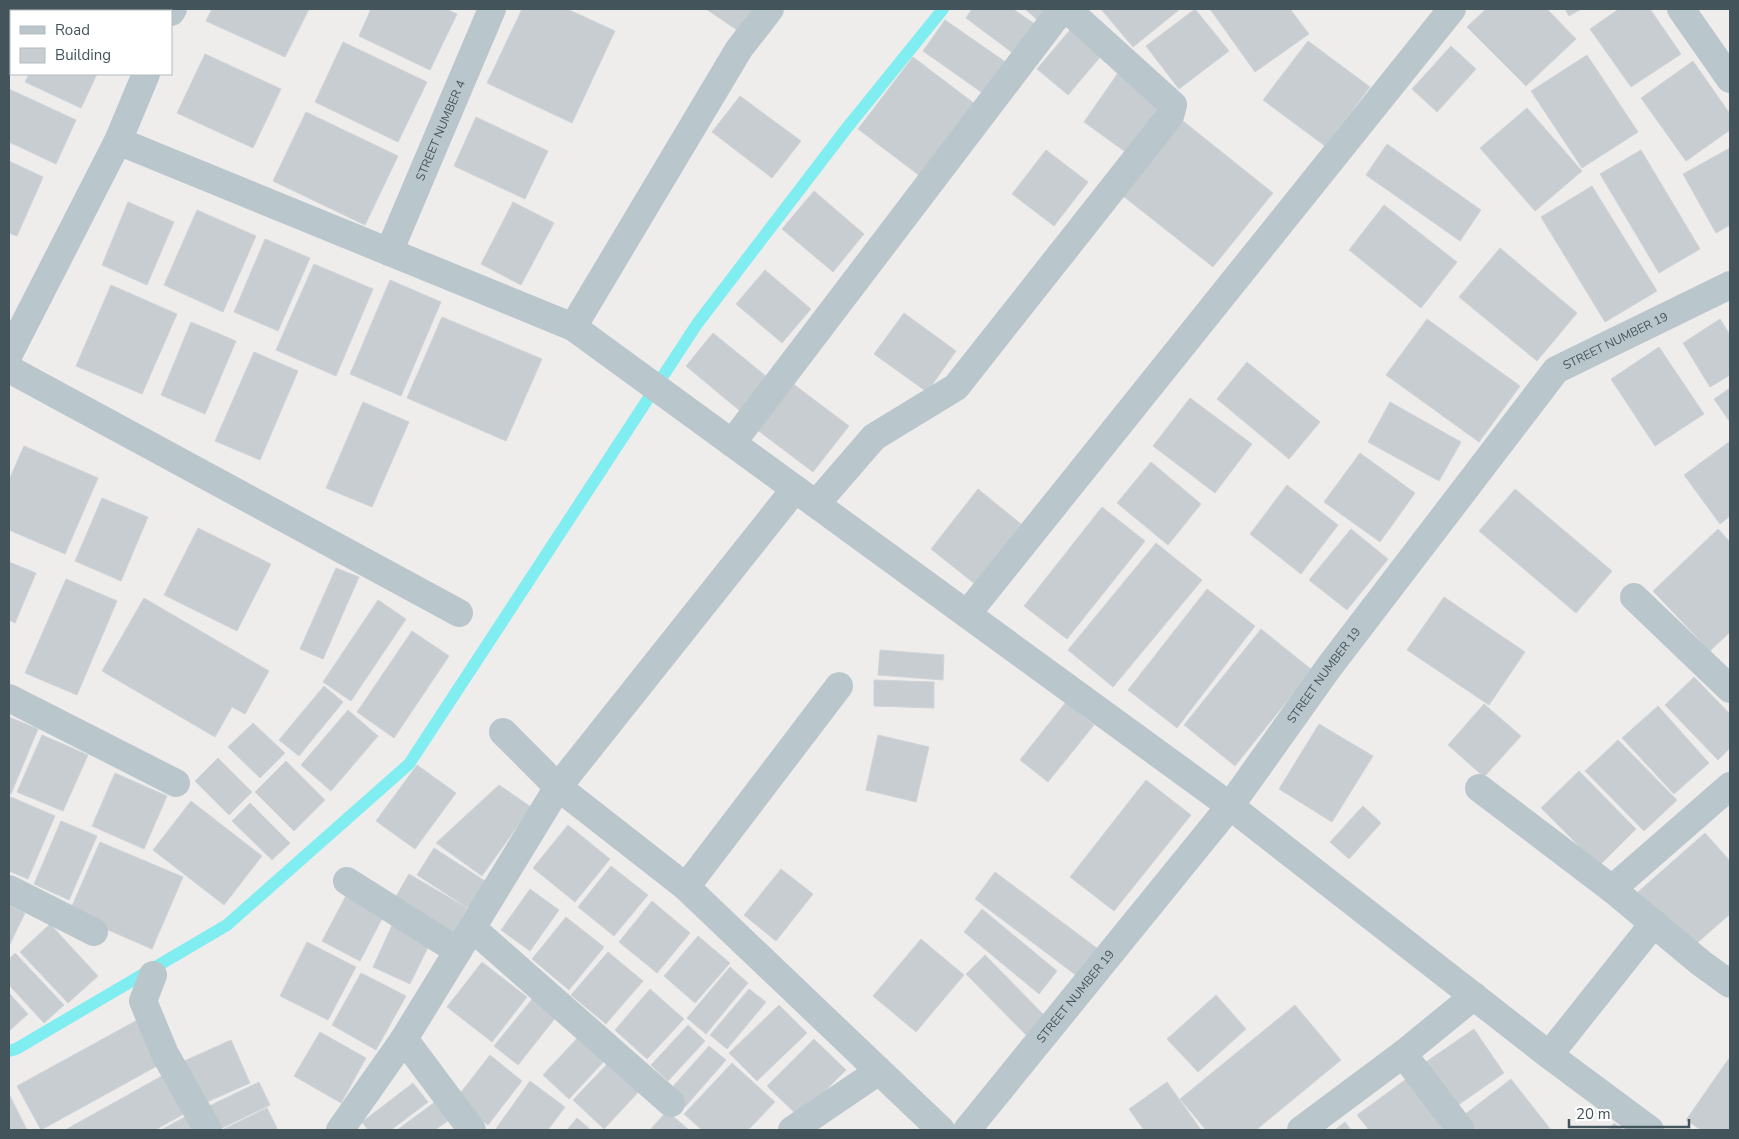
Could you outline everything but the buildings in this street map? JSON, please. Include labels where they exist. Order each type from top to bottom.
[{"type":"street","name":"STREET NUMBER 4","points":[[388,252],[492,9]]},
{"type":"street","points":[[573,326],[739,49],[770,9]]},
{"type":"street","points":[[732,443],[1062,9]]},
{"type":"street","points":[[340,1130],[404,1039],[558,787],[806,497],[874,438],[956,387],[1170,116],[1173,105],[1067,9]]},
{"type":"street","points":[[967,614],[1452,9]]},
{"type":"street","points":[[1681,9],[1730,79]]},
{"type":"street","points":[[9,354],[118,141],[146,75]]},
{"type":"street","points":[[118,141],[573,326],[1230,806],[1549,1055],[1650,1130]]},
{"type":"street","name":"STREET NUMBER 19","points":[[967,1130],[1230,806],[1329,667],[1556,370],[1730,285]]},
{"type":"street","points":[[9,369],[458,613]]},
{"type":"street","points":[[1634,597],[1730,689]]},
{"type":"street","points":[[686,887],[839,686]]},
{"type":"street","points":[[9,698],[176,783]]},
{"type":"street","points":[[503,732],[558,787],[686,887],[942,1130]]},
{"type":"street","points":[[1612,889],[1730,786]]},
{"type":"street","points":[[1479,788],[1612,889],[1730,984]]},
{"type":"street","points":[[347,882],[465,939],[671,1103]]},
{"type":"street","points":[[9,890],[94,932]]},
{"type":"street","points":[[1549,1055],[1654,924]]},
{"type":"street","points":[[153,975],[143,1000],[165,1054],[208,1130]]},
{"type":"street","points":[[1301,1130],[1403,1054],[1474,996]]},
{"type":"street","points":[[404,1039],[472,1130]]},
{"type":"street","points":[[1403,1054],[1461,1130]]},
{"type":"street","points":[[792,1130],[879,1071]]},
{"type":"waterway","points":[[9,1051],[16,1049],[227,925],[409,764],[697,324],[846,129],[943,9]]}]
